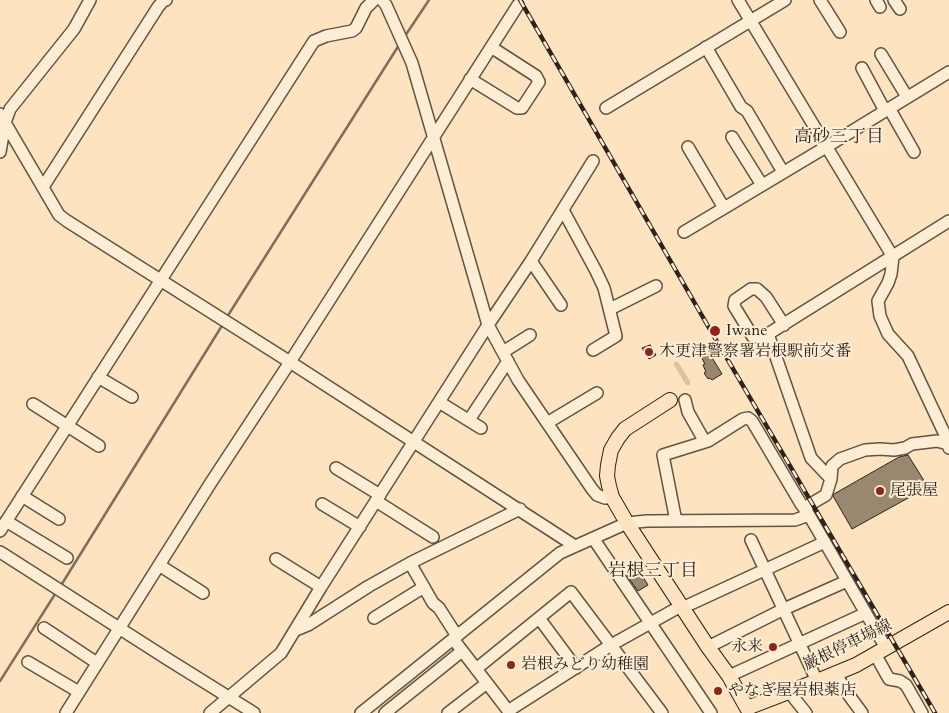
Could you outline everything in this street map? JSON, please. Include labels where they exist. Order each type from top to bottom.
[{"type":"main road","name":"巌根停車場線","points":[[670,400],[626,429],[618,438],[611,450],[608,465],[607,476],[612,498],[708,647],[729,676],[743,711],[856,665],[949,612]]},
{"type":"street","points":[[0,152],[3,119],[74,29],[84,13],[88,0]]},
{"type":"street","points":[[43,187],[158,7],[166,0]]},
{"type":"street","points":[[67,558],[3,526],[314,41],[326,36],[352,31],[356,28],[366,8],[374,0]]},
{"type":"street","points":[[382,0],[412,63],[488,325],[518,380],[592,489],[597,495],[604,498],[612,498]]},
{"type":"street","points":[[738,0],[893,257],[888,283],[878,301],[880,316],[888,334],[908,356],[948,446]]},
{"type":"street","points":[[606,108],[785,0]]},
{"type":"street","points":[[820,0],[840,32]]},
{"type":"street","points":[[66,713],[518,5]]},
{"type":"street","points":[[470,79],[517,108],[522,108],[539,82],[536,76],[491,47]]},
{"type":"street","points":[[706,47],[784,172]]},
{"type":"street","points":[[881,54],[907,97]]},
{"type":"street","points":[[862,68],[914,152]]},
{"type":"street","points":[[684,232],[949,72]]},
{"type":"street","points":[[3,119],[59,215],[67,221],[520,509],[575,546]]},
{"type":"street","points":[[732,137],[762,185]]},
{"type":"street","points":[[688,147],[724,208]]},
{"type":"street","points":[[210,713],[282,653],[321,587],[531,261],[593,161]]},
{"type":"street","points":[[563,210],[604,288],[616,336],[593,350]]},
{"type":"street","points":[[784,324],[766,297],[757,289],[752,289],[735,300],[734,306],[753,337],[761,337],[768,334],[893,257],[949,221]]},
{"type":"street","points":[[531,261],[561,306]]},
{"type":"street","points":[[610,310],[656,286]]},
{"type":"street","points":[[768,334],[811,458],[831,479]]},
{"type":"street","points":[[469,420],[505,357],[530,335]]},
{"type":"street","points":[[98,377],[132,397]]},
{"type":"street","points":[[547,423],[597,393]]},
{"type":"street","points":[[685,400],[688,412],[705,442]]},
{"type":"street","points":[[439,402],[481,428]]},
{"type":"street","points":[[33,404],[99,446]]},
{"type":"street","points":[[676,521],[663,455],[708,441],[743,419],[748,418],[752,421],[866,613],[889,679],[900,681],[906,685],[922,713]]},
{"type":"street","points":[[361,713],[560,553],[575,546],[627,523],[647,521],[795,520],[826,495],[831,479],[832,466],[840,459],[858,452],[880,449],[894,450],[905,448],[912,444],[937,441],[948,446]]},
{"type":"street","points":[[336,468],[433,537]]},
{"type":"street","points":[[22,496],[59,519]]},
{"type":"street","points":[[322,504],[360,527]]},
{"type":"street","points":[[296,630],[308,625],[369,586],[410,563],[520,509]]},
{"type":"street","points":[[593,538],[711,713]]},
{"type":"street","points":[[751,540],[817,682]]},
{"type":"street","points":[[410,563],[433,603],[439,608],[462,651],[509,712],[611,645],[651,623],[825,542]]},
{"type":"street","points":[[0,552],[254,713]]},
{"type":"street","points":[[276,559],[321,587]]},
{"type":"street","points":[[159,565],[203,593]]},
{"type":"street","points":[[708,647],[848,580]]},
{"type":"street","points":[[374,618],[424,587]]},
{"type":"street","points":[[476,669],[571,592],[662,713]]},
{"type":"street","points":[[729,676],[866,613]]},
{"type":"street","points":[[539,618],[576,668]]},
{"type":"street","points":[[44,628],[97,663]]},
{"type":"street","points":[[378,699],[387,712],[462,651]]},
{"type":"street","points":[[28,662],[79,692]]},
{"type":"street","points":[[836,673],[845,690],[862,713]]},
{"type":"street","points":[[448,713],[487,683]]},
{"type":"street","points":[[790,692],[801,711]]},
{"type":"shaded area","points":[[674,362],[678,362],[690,381],[690,385],[686,385]]},
{"type":"building","points":[[650,345],[656,355],[649,359],[642,348]]},
{"type":"building","points":[[708,351],[722,374],[712,380],[708,379],[704,373],[706,372],[703,365],[705,364],[700,355]]},
{"type":"building","name":"尾張屋","points":[[908,455],[928,487],[852,529],[833,496],[834,494],[899,457]]},
{"type":"building","points":[[638,569],[648,585],[638,591],[627,576]]},
{"type":"waterway","points":[[405,36],[429,0]]},
{"type":"waterway","points":[[227,317],[399,45]]},
{"type":"waterway","points":[[60,587],[223,324]]},
{"type":"waterway","points":[[0,681],[57,591]]},
{"type":"railway","points":[[520,0],[712,333],[935,713]]},
{"type":"place","name":"Iwane","points":[[715,331]]},
{"type":"place","name":"木更津警察署岩根駅前交番","points":[[649,352]]},
{"type":"place","name":"尾張屋","points":[[880,491]]},
{"type":"place","name":"永来","points":[[773,647]]},
{"type":"place","name":"岩根みどり幼稚園","points":[[511,665]]},
{"type":"place","name":"やなぎ屋岩根薬店","points":[[718,691]]},
{"type":"district","name":"高砂三丁目","points":[[839,138]]},
{"type":"district","name":"岩根三丁目","points":[[653,572]]}]
